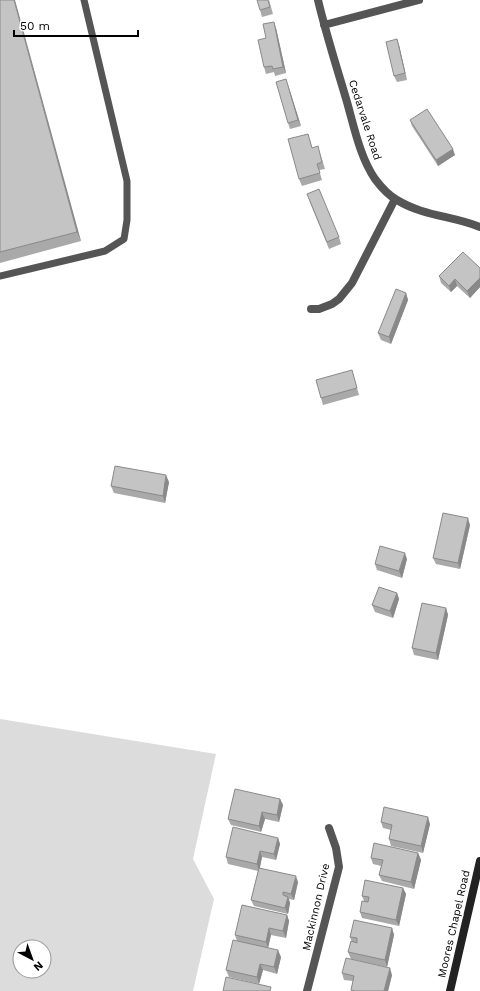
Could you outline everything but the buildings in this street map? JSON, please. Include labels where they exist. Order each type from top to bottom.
[{"type":"main road","name":"Moores Chapel Road","points":[[450,991],[480,861]]},
{"type":"street","name":"Cedarvale Road","points":[[318,0],[356,134],[365,161],[375,178],[384,190],[395,199],[409,206],[430,214],[480,227]]},
{"type":"street","points":[[324,25],[419,0]]},
{"type":"street","points":[[311,309],[319,309],[332,304],[352,283],[395,199]]},
{"type":"street","name":"Mackinnon Drive","points":[[307,991],[339,867],[336,848],[329,828]]},
{"type":"lane","points":[[0,276],[104,251],[124,239],[127,220],[127,181],[84,0]]},
{"type":"shaded area","points":[[0,719],[216,754],[193,859],[214,899],[193,991],[0,991]]}]
